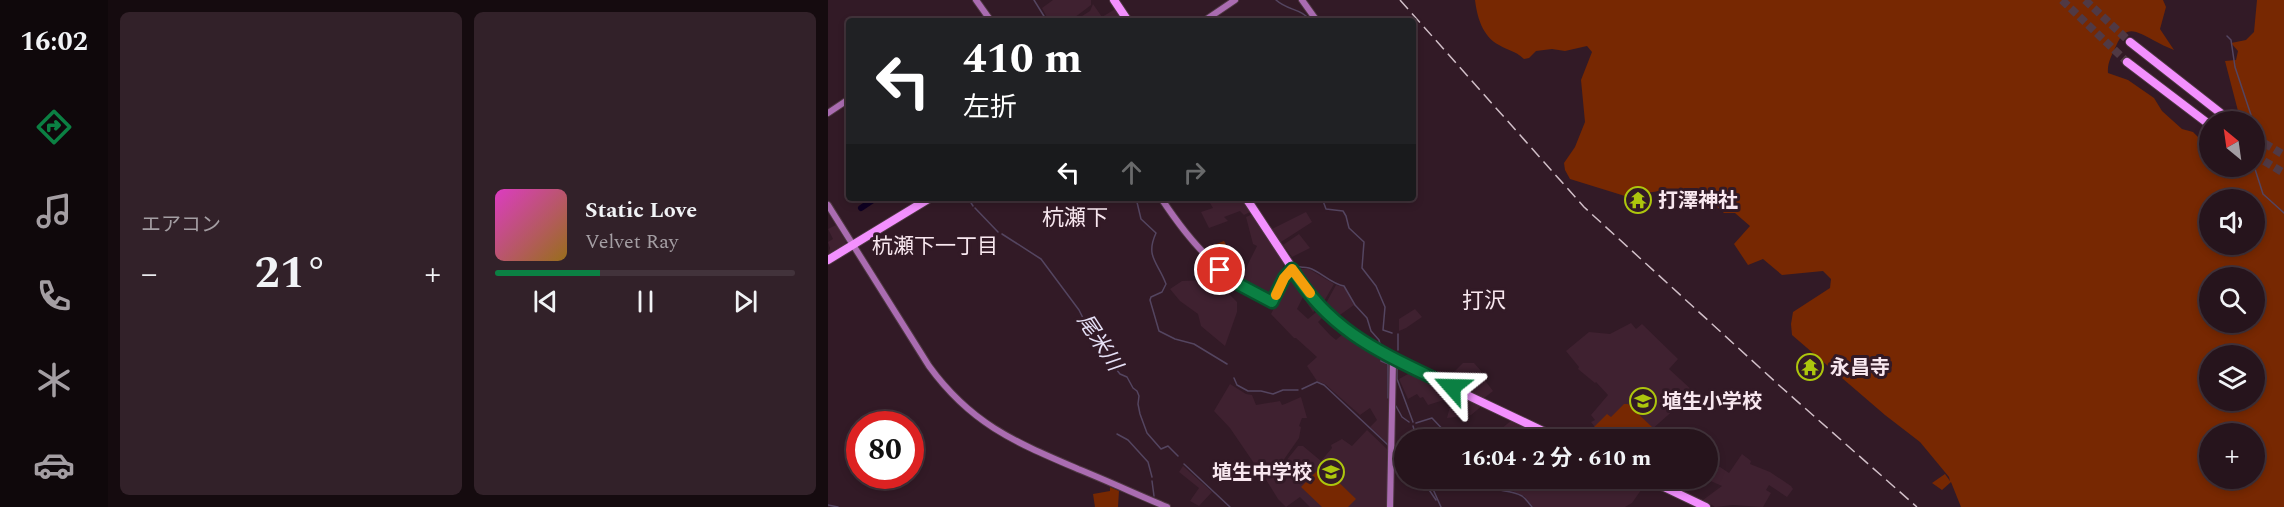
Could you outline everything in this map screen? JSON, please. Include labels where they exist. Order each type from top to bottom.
[{"type":"highway","points":[[1114,0],[1126,18]]},
{"type":"highway","points":[[2130,42],[2218,111]]},
{"type":"highway","points":[[2127,62],[2199,117]]},
{"type":"highway","points":[[828,260],[925,201]]},
{"type":"highway","points":[[1248,201],[1292,269],[1336,321],[1367,345],[1393,360],[1539,429]]},
{"type":"highway","points":[[1668,489],[1706,507]]},
{"type":"street","points":[[976,0],[989,18]]},
{"type":"street","points":[[1207,18],[1234,0]]},
{"type":"street","points":[[1302,0],[1315,18]]},
{"type":"street","points":[[828,112],[846,101]]},
{"type":"street","points":[[1163,201],[1188,238],[1210,261],[1240,285],[1272,302],[1284,278],[1292,269]]},
{"type":"street","points":[[828,205],[935,374],[972,414],[1017,443],[1167,507]]},
{"type":"street","points":[[1390,507],[1393,360]]},
{"type":"shaded area","points":[[1053,0],[1091,0],[1091,5],[1074,18],[1047,18],[1042,8]]},
{"type":"shaded area","points":[[1475,0],[2163,0],[2166,7],[2160,29],[2174,50],[2137,32],[2128,32],[2116,46],[2109,62],[2108,73],[2128,80],[2154,98],[2162,111],[2182,129],[2193,132],[2199,138],[2199,177],[2265,177],[2265,111],[2238,111],[2225,61],[2236,60],[2238,51],[2231,43],[2246,40],[2254,32],[2257,0],[2284,0],[2284,507],[1961,507],[1951,482],[1942,490],[1932,483],[1945,474],[1950,481],[1949,477],[1920,442],[1792,335],[1793,312],[1830,288],[1831,279],[1823,271],[1782,275],[1763,259],[1748,265],[1734,244],[1750,226],[1735,213],[1724,213],[1715,205],[1707,206],[1693,196],[1660,191],[1625,196],[1570,179],[1564,163],[1575,147],[1585,122],[1581,80],[1592,52],[1587,46],[1565,51],[1552,49],[1536,51],[1529,58],[1524,59],[1493,41],[1484,31]]},
{"type":"shaded area","points":[[1093,4],[1102,17],[1117,8],[1123,18],[1083,18],[1082,16],[1090,11]]},
{"type":"shaded area","points":[[1209,201],[1244,201],[1250,212],[1244,215],[1240,211],[1224,217],[1228,221],[1209,228],[1201,212],[1213,208]]},
{"type":"shaded area","points":[[1306,212],[1312,222],[1281,242],[1272,229]]},
{"type":"shaded area","points":[[1253,214],[1285,262],[1272,294],[1269,295],[1243,281],[1244,272],[1257,246],[1253,244],[1246,217]]},
{"type":"shaded area","points":[[836,225],[846,241],[845,246],[828,255],[830,248],[828,242],[833,239],[828,229]]},
{"type":"shaded area","points":[[1299,234],[1310,248],[1292,257],[1283,245]]},
{"type":"shaded area","points":[[1224,241],[1230,253],[1215,259],[1206,248]]},
{"type":"shaded area","points":[[1297,269],[1309,269],[1334,284],[1323,303]]},
{"type":"shaded area","points":[[1217,274],[1230,284],[1225,290],[1237,302],[1237,312],[1225,346],[1201,326],[1198,314],[1180,301],[1170,289],[1182,281],[1205,280]]},
{"type":"shaded area","points":[[1290,277],[1293,277],[1319,307],[1313,312],[1303,297],[1297,309],[1308,319],[1320,309],[1326,314],[1318,322],[1330,335],[1336,340],[1345,332],[1387,365],[1387,397],[1390,407],[1389,445],[1370,427],[1377,420],[1370,408],[1360,415],[1325,384],[1317,381],[1307,366],[1317,357],[1294,338],[1271,314]]},
{"type":"shaded area","points":[[1336,285],[1344,287],[1354,305],[1337,317],[1325,305]]},
{"type":"shaded area","points":[[1415,309],[1422,317],[1399,331],[1399,319]]},
{"type":"shaded area","points":[[1631,323],[1636,329],[1642,324],[1678,359],[1669,369],[1694,392],[1652,429],[1596,429],[1591,422],[1595,420],[1591,415],[1608,395],[1596,382],[1578,369],[1579,367],[1566,351],[1589,332],[1610,334]]},
{"type":"shaded area","points":[[1463,363],[1474,363],[1493,391],[1483,399],[1445,381]]},
{"type":"shaded area","points":[[1413,374],[1449,390],[1447,399],[1428,405],[1423,397],[1420,398],[1417,394],[1408,399],[1399,379]]},
{"type":"shaded area","points":[[1230,384],[1252,395],[1256,405],[1280,401],[1282,405],[1301,397],[1307,418],[1302,418],[1299,438],[1280,465],[1265,474],[1262,475],[1230,428],[1214,411]]},
{"type":"shaded area","points":[[1454,391],[1483,405],[1471,415],[1447,418]]},
{"type":"shaded area","points":[[1624,404],[1628,404],[1653,428],[1596,429],[1594,427],[1607,414],[1611,417]]},
{"type":"shaded area","points":[[1513,419],[1533,429],[1501,429]]},
{"type":"shaded area","name":"埴生中学校","points":[[1367,430],[1389,451],[1387,507],[1310,507],[1300,497],[1286,507],[1265,478],[1281,467],[1298,446],[1303,446],[1321,461],[1332,448],[1331,445],[1342,439],[1352,446]]},
{"type":"shaded area","points":[[1742,454],[1751,461],[1750,464],[1770,472],[1793,489],[1787,497],[1769,485],[1766,490],[1771,493],[1763,507],[1733,505],[1715,507],[1703,500],[1722,486],[1718,484],[1718,466],[1729,473]]},
{"type":"shaded area","points":[[1183,466],[1212,492],[1199,506],[1190,501],[1199,488],[1179,472]]},
{"type":"shaded area","points":[[1322,466],[1356,499],[1348,507],[1322,507],[1301,487]]},
{"type":"shaded area","points":[[1110,487],[1119,491],[1118,507],[1095,507],[1093,494],[1110,491]]},
{"type":"shaded area","points":[[1500,489],[1642,489],[1632,503],[1625,507],[1533,507],[1524,496]]},
{"type":"waterway","points":[[1034,0],[1045,18]]},
{"type":"waterway","points":[[1276,0],[1308,18]]},
{"type":"waterway","points":[[2227,36],[2231,40],[2235,67],[2250,111]]},
{"type":"waterway","points":[[2258,177],[2263,194],[2284,213]]},
{"type":"waterway","name":"尾米川","points":[[861,208],[872,201]]},
{"type":"waterway","name":"尾米川","points":[[970,201],[973,206]]},
{"type":"waterway","points":[[1137,201],[1141,219],[1156,233],[1152,254],[1166,284],[1162,292],[1151,297],[1150,300],[1159,331],[1175,339],[1194,344],[1227,364]]},
{"type":"waterway","points":[[1323,201],[1326,209],[1343,211],[1349,228],[1364,242],[1362,268],[1376,286],[1385,307],[1383,330],[1392,333]]},
{"type":"waterway","name":"尾米川","points":[[975,208],[998,232]]},
{"type":"waterway","name":"尾米川","points":[[1002,234],[1041,259],[1079,310],[1087,326],[1100,334],[1112,364],[1120,374],[1127,377],[1137,391],[1140,414],[1147,433],[1161,449],[1168,446],[1178,456]]},
{"type":"waterway","points":[[1295,265],[1307,267],[1344,286],[1355,305],[1367,318],[1371,331],[1379,340],[1381,348]]},
{"type":"waterway","points":[[1398,334],[1398,350]]},
{"type":"waterway","points":[[1381,358],[1381,361],[1388,364],[1388,398]]},
{"type":"waterway","points":[[1397,369],[1397,379],[1413,422]]},
{"type":"waterway","points":[[1234,378],[1237,385],[1248,391],[1273,394],[1283,390],[1298,390]]},
{"type":"waterway","points":[[1302,389],[1317,382],[1324,385],[1388,445]]},
{"type":"waterway","points":[[1396,406],[1402,417],[1409,422]]},
{"type":"waterway","points":[[1416,423],[1432,418],[1442,429]]},
{"type":"waterway","points":[[1117,434],[1128,440],[1148,462],[1152,477]]},
{"type":"waterway","points":[[1184,464],[1230,507]]},
{"type":"waterway","points":[[1152,481],[1154,496]]},
{"type":"waterway","points":[[1428,489],[1436,500]]},
{"type":"waterway","points":[[1433,489],[1441,507]]},
{"type":"waterway","points":[[1493,489],[1516,493],[1532,507]]},
{"type":"waterway","points":[[828,505],[838,507]]},
{"type":"tunnel","points":[[2062,0],[2127,62]]},
{"type":"tunnel","points":[[2085,0],[2130,42]]},
{"type":"tunnel","points":[[2265,144],[2284,155]]},
{"type":"tunnel","points":[[2265,162],[2284,173]]},
{"type":"railway","points":[[1400,0],[1584,207],[1781,387],[1917,507]]},
{"type":"slow traffic","points":[[1276,295],[1285,275],[1292,269],[1310,293]]},
{"type":"place","name":"打澤神社","points":[[1638,200]]},
{"type":"place","name":"永昌寺","points":[[1810,367]]},
{"type":"place","name":"埴生小学校","points":[[1643,401]]},
{"type":"place","name":"埴生中学校","points":[[1331,472]]},
{"type":"district","name":"杭瀬下","points":[[1075,217]]},
{"type":"district","name":"杭瀬下一丁目","points":[[935,246]]},
{"type":"district","name":"打沢","points":[[1484,300]]},
{"type":"route","points":[[1220,270],[1240,285],[1272,302],[1285,275],[1292,269],[1325,310],[1359,339],[1393,360],[1452,387]]}]
